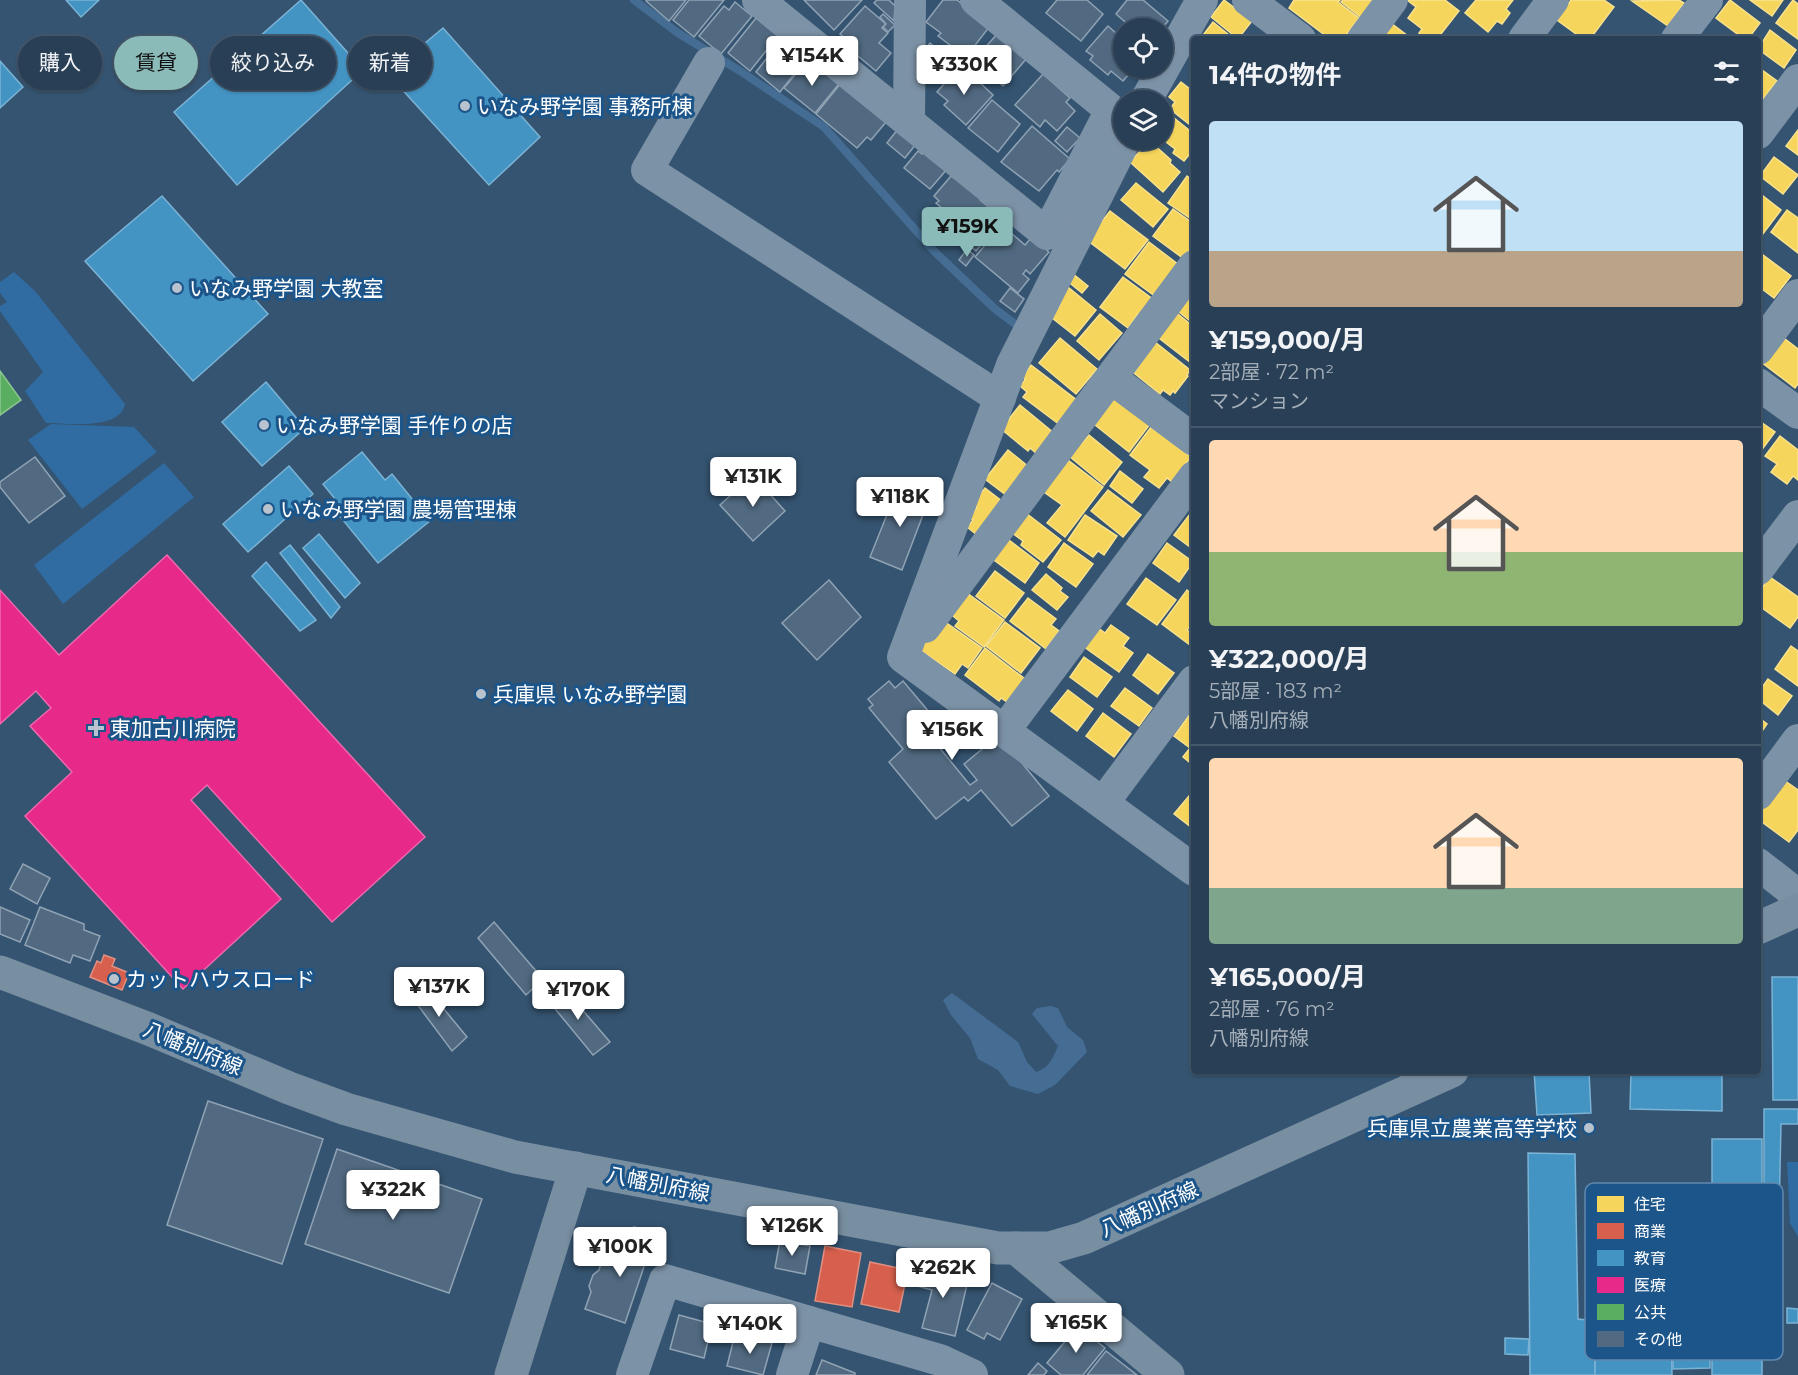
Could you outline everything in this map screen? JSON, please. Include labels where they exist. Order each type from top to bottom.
[{"type":"main road","points":[[1761,927],[1798,910]]},
{"type":"main road","name":"八幡別府線","points":[[0,972],[149,1029],[289,1088],[346,1109],[515,1157],[998,1248],[1049,1248],[1084,1238],[1445,1074]]},
{"type":"main road","points":[[511,1375],[576,1168]]},
{"type":"main road","points":[[1016,1248],[1168,1375]]},
{"type":"street","points":[[758,0],[1047,234],[1111,110],[976,0]]},
{"type":"street","points":[[909,122],[910,0]]},
{"type":"street","points":[[1152,90],[1202,0]]},
{"type":"street","points":[[1248,0],[1296,36]]},
{"type":"street","points":[[1365,36],[1392,0]]},
{"type":"street","points":[[1526,36],[1553,0]]},
{"type":"street","points":[[1679,36],[1707,0]]},
{"type":"street","points":[[709,63],[647,170],[1000,398]]},
{"type":"street","points":[[1761,130],[1798,80]]},
{"type":"street","points":[[903,657],[1012,366],[1120,150]]},
{"type":"street","points":[[903,657],[1191,270]]},
{"type":"street","points":[[1761,345],[1798,295]]},
{"type":"street","points":[[1111,378],[1191,438]]},
{"type":"street","points":[[1761,386],[1798,413]]},
{"type":"street","points":[[1004,731],[1191,481]]},
{"type":"street","points":[[1761,564],[1798,516]]},
{"type":"street","points":[[903,657],[1191,868]]},
{"type":"street","points":[[1103,803],[1191,685]]},
{"type":"street","points":[[1761,790],[1798,740]]},
{"type":"street","points":[[1761,866],[1790,889],[1798,903]]},
{"type":"street","points":[[633,1375],[665,1280],[809,1322],[937,1367],[972,1375]]},
{"type":"street","points":[[792,1375],[809,1322]]},
{"type":"shaded area","points":[[14,272],[35,291],[125,404],[121,413],[103,422],[91,424],[46,423],[25,391],[43,372],[0,311],[0,306],[7,302],[0,293],[0,282]]},
{"type":"shaded area","points":[[51,424],[134,427],[157,452],[82,509],[28,440]]},
{"type":"shaded area","points":[[164,463],[194,497],[63,604],[34,565]]},
{"type":"shaded area","points":[[952,993],[1018,1042],[1027,1062],[1036,1072],[1047,1065],[1058,1046],[1032,1014],[1037,1008],[1050,1006],[1058,1008],[1067,1027],[1083,1040],[1087,1052],[1055,1085],[1038,1094],[1010,1086],[998,1070],[978,1059],[970,1038],[951,1015],[943,1000]]},
{"type":"shaded area","points":[[1787,1162],[1798,1162],[1798,1237],[1790,1223]]},
{"type":"building: 住宅","points":[[1224,0],[1252,21],[1240,36],[1234,36],[1211,17]]},
{"type":"building: 住宅","points":[[1294,0],[1340,0],[1338,2],[1359,18],[1345,36],[1326,36],[1289,8]]},
{"type":"building: 住宅","points":[[1343,0],[1376,0],[1363,19],[1341,2]]},
{"type":"building: 住宅","points":[[1407,0],[1445,0],[1459,11],[1439,36],[1423,36],[1419,33],[1422,29],[1408,18],[1416,7]]},
{"type":"building: 住宅","points":[[1476,0],[1513,0],[1506,9],[1510,13],[1502,24],[1497,21],[1488,32],[1465,13]]},
{"type":"building: 住宅","points":[[1571,0],[1604,0],[1614,7],[1592,36],[1579,36],[1557,20]]},
{"type":"building: 住宅","points":[[1679,0],[1684,3],[1668,26],[1632,1]]},
{"type":"building: 住宅","points":[[1730,0],[1760,23],[1750,36],[1740,36],[1716,18]]},
{"type":"building: 住宅","points":[[1750,0],[1783,0],[1772,16]]},
{"type":"building: 住宅","points":[[1793,0],[1798,4],[1798,39],[1776,23]]},
{"type":"building: 住宅","points":[[1213,22],[1230,36],[1202,36]]},
{"type":"building: 住宅","points":[[1391,23],[1408,36],[1381,36]]},
{"type":"building: 住宅","points":[[1770,30],[1796,50],[1784,68],[1761,51],[1761,44]]},
{"type":"building: 住宅","points":[[1761,69],[1777,81],[1761,99]]},
{"type":"building: 住宅","points":[[1181,82],[1191,90],[1191,126],[1173,111],[1175,102],[1173,92]]},
{"type":"building: 住宅","points":[[1173,117],[1191,132],[1191,153],[1184,161],[1173,153],[1175,149],[1173,147]]},
{"type":"building: 住宅","points":[[1798,130],[1798,155],[1786,146]]},
{"type":"building: 住宅","points":[[1141,150],[1144,152],[1160,150],[1180,172],[1163,192],[1130,162]]},
{"type":"building: 住宅","points":[[1774,157],[1798,175],[1783,194],[1761,175]]},
{"type":"building: 住宅","points":[[1187,176],[1191,179],[1191,219],[1168,203]]},
{"type":"building: 住宅","points":[[1136,183],[1168,209],[1153,227],[1121,200]]},
{"type":"building: 住宅","points":[[1761,194],[1781,210],[1761,236]]},
{"type":"building: 住宅","points":[[1173,209],[1191,222],[1191,250],[1184,259],[1153,236]]},
{"type":"building: 住宅","points":[[1787,210],[1798,218],[1798,253],[1771,232]]},
{"type":"building: 住宅","points":[[1110,211],[1148,240],[1125,269],[1087,240]]},
{"type":"building: 住宅","points":[[1149,242],[1179,265],[1156,297],[1125,274]]},
{"type":"building: 住宅","points":[[1761,254],[1791,276],[1774,298],[1761,288]]},
{"type":"building: 住宅","points":[[1072,273],[1088,286],[1082,293],[1066,280]]},
{"type":"building: 住宅","points":[[1123,277],[1154,300],[1141,317],[1138,314],[1128,328],[1100,307]]},
{"type":"building: 住宅","points":[[1068,287],[1096,310],[1075,336],[1051,317],[1061,304],[1057,301]]},
{"type":"building: 住宅","points":[[1191,288],[1191,322],[1174,308]]},
{"type":"building: 住宅","points":[[1173,310],[1191,325],[1191,363],[1155,335]]},
{"type":"building: 住宅","points":[[1100,314],[1122,333],[1099,360],[1077,341]]},
{"type":"building: 住宅","points":[[1780,335],[1798,349],[1798,384],[1795,388],[1761,360]]},
{"type":"building: 住宅","points":[[1060,338],[1097,369],[1076,394],[1039,363]]},
{"type":"building: 住宅","points":[[1155,342],[1190,370],[1175,393],[1173,391],[1170,395],[1163,390],[1160,394],[1134,373]]},
{"type":"building: 住宅","points":[[1031,365],[1078,401],[1060,425],[1023,397],[1027,392],[1020,386],[1025,380],[1022,377]]},
{"type":"building: 住宅","points":[[1117,393],[1150,424],[1129,452],[1094,424]]},
{"type":"building: 住宅","points":[[1020,405],[1054,433],[1037,454],[1030,448],[1028,451],[1001,429]]},
{"type":"building: 住宅","points":[[1761,422],[1775,432],[1761,451]]},
{"type":"building: 住宅","points":[[1151,427],[1191,457],[1172,482],[1167,478],[1159,488],[1144,477],[1150,470],[1130,455]]},
{"type":"building: 住宅","points":[[1089,435],[1122,462],[1104,485],[1064,452],[1075,438],[1082,443]]},
{"type":"building: 住宅","points":[[1780,436],[1798,450],[1798,480],[1793,476],[1787,484],[1771,472],[1777,464],[1765,456]]},
{"type":"building: 住宅","points":[[1008,450],[1029,467],[1006,495],[985,479]]},
{"type":"building: 住宅","points":[[1068,460],[1103,487],[1065,537],[1047,523],[1062,505],[1044,492]]},
{"type":"building: 住宅","points":[[1120,471],[1143,489],[1132,503],[1110,486]]},
{"type":"building: 住宅","points":[[985,488],[1003,502],[977,535],[967,527],[973,520],[969,518],[977,507],[973,503]]},
{"type":"building: 住宅","points":[[1108,490],[1141,515],[1123,537],[1091,511]]},
{"type":"building: 住宅","points":[[1026,513],[1061,540],[1043,562],[1021,545],[1023,541],[1011,532]]},
{"type":"building: 住宅","points":[[1190,514],[1191,515],[1191,548],[1174,535]]},
{"type":"building: 住宅","points":[[1085,515],[1117,536],[1104,555],[1098,551],[1093,557],[1068,540]]},
{"type":"building: 住宅","points":[[1005,537],[1039,563],[1025,583],[990,557]]},
{"type":"building: 住宅","points":[[1064,543],[1093,564],[1076,587],[1048,567]]},
{"type":"building: 住宅","points":[[1167,543],[1191,561],[1191,565],[1179,582],[1153,563]]},
{"type":"building: 住宅","points":[[995,571],[1024,593],[1005,618],[976,596]]},
{"type":"building: 住宅","points":[[1046,574],[1062,588],[1060,591],[1068,597],[1057,610],[1032,590]]},
{"type":"building: 住宅","points":[[1770,577],[1798,597],[1798,617],[1790,628],[1761,607],[1761,589]]},
{"type":"building: 住宅","points":[[1146,578],[1176,600],[1157,625],[1127,604]]},
{"type":"building: 住宅","points":[[963,590],[1004,620],[984,647],[955,626],[959,621],[947,611]]},
{"type":"building: 住宅","points":[[1187,590],[1191,593],[1191,625],[1187,630],[1191,633],[1191,646],[1162,624]]},
{"type":"building: 住宅","points":[[1028,598],[1056,619],[1051,625],[1059,631],[1046,649],[1010,621]]},
{"type":"building: 住宅","points":[[941,619],[982,648],[968,668],[962,664],[955,674],[920,650]]},
{"type":"building: 住宅","points":[[1005,622],[1040,648],[1021,673],[986,646]]},
{"type":"building: 住宅","points":[[1111,625],[1129,638],[1123,646],[1133,653],[1119,672],[1083,646],[1097,627],[1105,633]]},
{"type":"building: 住宅","points":[[1791,646],[1798,651],[1798,686],[1775,669]]},
{"type":"building: 住宅","points":[[985,648],[1025,679],[1007,702],[1001,698],[999,701],[965,675]]},
{"type":"building: 住宅","points":[[1148,654],[1174,673],[1158,694],[1133,675]]},
{"type":"building: 住宅","points":[[1084,657],[1112,677],[1097,697],[1070,677]]},
{"type":"building: 住宅","points":[[1768,679],[1792,696],[1778,715],[1761,701],[1761,689]]},
{"type":"building: 住宅","points":[[1125,688],[1152,708],[1139,726],[1111,706]]},
{"type":"building: 住宅","points":[[1068,690],[1093,709],[1077,731],[1051,711]]},
{"type":"building: 住宅","points":[[1103,713],[1131,734],[1114,757],[1086,736]]},
{"type":"building: 住宅","points":[[1190,714],[1191,764],[1183,757],[1190,748],[1174,736]]},
{"type":"building: 住宅","points":[[1761,719],[1767,724],[1761,733]]},
{"type":"building: 住宅","points":[[1781,778],[1798,790],[1798,830],[1789,842],[1761,821],[1761,807]]},
{"type":"building: 住宅","points":[[1191,794],[1191,827],[1174,814]]},
{"type":"building: 商業","points":[[104,955],[115,959],[112,966],[129,973],[122,990],[90,977],[97,961],[101,963]]},
{"type":"building: 商業","points":[[825,1246],[861,1253],[852,1307],[815,1301]]},
{"type":"building: 商業","points":[[870,1262],[908,1270],[899,1312],[861,1304]]},
{"type":"building: 教育","points":[[66,0],[99,0],[81,17]]},
{"type":"building: 教育","points":[[301,0],[333,36],[260,36]]},
{"type":"building: 教育","name":"いなみ野学園 事務所棟","points":[[443,28],[540,137],[489,185],[403,90],[432,90],[432,37]]},
{"type":"building: 教育","points":[[336,40],[348,53],[348,84],[237,185],[174,112],[210,80],[210,90],[336,90]]},
{"type":"building: 教育","points":[[0,61],[18,81],[20,90],[0,108]]},
{"type":"building: 教育","name":"いなみ野学園 大教室","points":[[162,196],[268,314],[193,381],[85,261]]},
{"type":"building: 教育","name":"いなみ野学園 手作りの店","points":[[266,382],[305,428],[262,466],[222,422]]},
{"type":"building: 教育","points":[[362,452],[385,480],[392,474],[430,521],[378,563],[338,514],[344,510],[323,484]]},
{"type":"building: 教育","name":"いなみ野学園 農場管理棟","points":[[289,466],[313,494],[248,552],[223,524]]},
{"type":"building: 教育","points":[[319,534],[360,583],[345,598],[303,548]]},
{"type":"building: 教育","points":[[290,545],[340,607],[331,618],[280,553]]},
{"type":"building: 教育","points":[[266,562],[316,620],[300,631],[252,576]]},
{"type":"building: 教育","points":[[1772,977],[1798,977],[1798,1100],[1773,1100]]},
{"type":"building: 教育","points":[[1534,1074],[1589,1074],[1591,1113],[1537,1115]]},
{"type":"building: 教育","points":[[1631,1074],[1722,1074],[1722,1111],[1630,1109]]},
{"type":"building: 教育","points":[[1764,1109],[1798,1109],[1798,1124],[1781,1124],[1780,1183],[1764,1183]]},
{"type":"building: 教育","points":[[1712,1139],[1762,1139],[1762,1183],[1712,1183]]},
{"type":"building: 教育","points":[[1528,1153],[1575,1154],[1578,1319],[1585,1320],[1585,1360],[1595,1360],[1595,1375],[1530,1375]]},
{"type":"building: 教育","points":[[1787,1308],[1798,1309],[1798,1323],[1787,1323]]},
{"type":"building: 教育","points":[[1505,1338],[1529,1339],[1528,1355],[1505,1354]]},
{"type":"building: 教育","points":[[1595,1360],[1672,1360],[1672,1375],[1595,1375]]},
{"type":"building: 教育","points":[[1673,1360],[1710,1360],[1710,1368],[1673,1369]]},
{"type":"building: 教育","points":[[1712,1360],[1762,1360],[1762,1375],[1712,1375]]},
{"type":"building: 医療","points":[[167,555],[425,837],[332,922],[207,785],[191,800],[281,899],[183,989],[25,816],[72,772],[30,726],[51,708],[36,691],[0,724],[0,590],[59,655]]},
{"type":"building: 公共","points":[[0,371],[21,400],[0,415]]},
{"type":"building: その他","points":[[647,0],[686,0],[669,21]]},
{"type":"building: その他","points":[[689,0],[724,0],[694,37],[673,20]]},
{"type":"building: その他","points":[[804,0],[862,0],[834,30]]},
{"type":"building: その他","points":[[877,0],[889,0],[895,6],[894,21],[874,3]]},
{"type":"building: その他","points":[[943,0],[957,0],[990,26],[966,57],[938,36],[941,33],[926,22]]},
{"type":"building: その他","points":[[1057,0],[1087,0],[1103,14],[1081,41],[1046,13]]},
{"type":"building: その他","points":[[1127,0],[1143,0],[1164,18],[1121,18],[1116,14]]},
{"type":"building: その他","points":[[735,2],[752,16],[721,54],[699,36],[724,6],[729,10]]},
{"type":"building: その他","points":[[865,6],[886,24],[882,28],[888,33],[879,43],[891,53],[876,71],[847,47],[850,43],[840,34]]},
{"type":"building: その他","points":[[883,14],[895,25],[888,32],[883,27],[886,24],[880,17]]},
{"type":"building: その他","points":[[756,18],[778,36],[750,71],[728,53]]},
{"type":"building: その他","points":[[1108,26],[1113,30],[1113,73],[1111,71],[1108,75],[1090,60],[1093,56],[1086,51]]},
{"type":"building: その他","points":[[998,33],[1027,58],[1003,86],[974,60]]},
{"type":"building: その他","points":[[785,43],[806,59],[780,92],[756,72],[774,49],[778,52]]},
{"type":"building: その他","points":[[930,43],[950,61],[939,73],[920,55]]},
{"type":"building: その他","points":[[815,64],[839,84],[815,113],[784,88],[801,68],[808,73]]},
{"type":"building: その他","points":[[958,68],[973,82],[976,79],[993,95],[966,125],[944,105],[948,101],[937,92]]},
{"type":"building: その他","points":[[1043,74],[1070,98],[1066,102],[1075,111],[1057,131],[1045,120],[1040,127],[1015,105]]},
{"type":"building: その他","points":[[841,83],[886,122],[871,140],[867,137],[857,148],[816,114]]},
{"type":"building: その他","points":[[992,100],[1020,124],[998,152],[968,128]]},
{"type":"building: その他","points":[[1032,126],[1070,159],[1039,191],[1001,162]]},
{"type":"building: その他","points":[[1067,127],[1080,138],[1067,152],[1055,141]]},
{"type":"building: その他","points":[[898,129],[916,144],[905,158],[887,143]]},
{"type":"building: その他","points":[[926,149],[948,168],[930,189],[904,168],[918,151],[922,154]]},
{"type":"building: その他","points":[[951,176],[983,196],[980,200],[992,210],[988,215],[999,224],[976,251],[948,227],[955,219],[936,203],[939,201],[934,196]]},
{"type":"building: その他","points":[[1002,225],[1025,245],[1032,237],[1049,252],[1030,274],[1026,270],[1023,274],[1029,279],[1018,293],[975,257]]},
{"type":"building: その他","points":[[967,249],[974,255],[966,266],[959,260]]},
{"type":"building: その他","points":[[1010,288],[1024,299],[1015,312],[1000,301]]},
{"type":"building: その他","points":[[35,457],[65,496],[29,523],[0,487],[0,482]]},
{"type":"building: その他","points":[[753,475],[785,511],[753,541],[720,505]]},
{"type":"building: その他","points":[[898,487],[929,499],[902,570],[870,557]]},
{"type":"building: その他","points":[[829,580],[861,617],[817,660],[782,623]]},
{"type":"building: その他","points":[[889,681],[895,688],[903,681],[940,725],[929,735],[970,785],[977,780],[964,764],[999,735],[1049,796],[1012,826],[981,790],[968,801],[964,797],[936,819],[889,762],[903,749],[869,708],[873,705],[868,699]]},
{"type":"building: その他","points":[[23,864],[50,878],[37,904],[10,889]]},
{"type":"building: その他","points":[[0,907],[30,920],[20,942],[0,934]]},
{"type":"building: その他","points":[[40,907],[84,924],[84,930],[100,936],[90,961],[73,955],[70,963],[25,945]]},
{"type":"building: その他","points":[[494,922],[543,979],[526,995],[478,938]]},
{"type":"building: その他","points":[[425,986],[467,1037],[452,1051],[411,996]]},
{"type":"building: その他","points":[[562,986],[610,1042],[593,1055],[547,999]]},
{"type":"building: その他","points":[[208,1101],[323,1139],[282,1264],[167,1225]]},
{"type":"building: その他","points":[[337,1149],[482,1199],[449,1293],[305,1244]]},
{"type":"building: その他","points":[[634,1227],[655,1234],[625,1323],[585,1309],[591,1292],[589,1286],[593,1275],[599,1270],[605,1251],[623,1258]]},
{"type":"building: その他","points":[[780,1240],[810,1246],[805,1274],[775,1268]]},
{"type":"building: その他","points":[[922,1265],[969,1276],[955,1336],[922,1328],[932,1290],[917,1286]]},
{"type":"building: その他","points":[[992,1283],[1022,1299],[1000,1340],[987,1333],[984,1339],[967,1330]]},
{"type":"building: その他","points":[[679,1315],[712,1324],[704,1358],[670,1349]]},
{"type":"building: その他","points":[[1078,1326],[1105,1348],[1083,1375],[1061,1375],[1047,1363]]},
{"type":"building: その他","points":[[746,1336],[772,1343],[763,1375],[727,1366],[734,1338],[745,1340]]},
{"type":"building: その他","points":[[1106,1351],[1137,1375],[1087,1375]]},
{"type":"building: その他","points":[[822,1360],[855,1373],[855,1375],[816,1375]]},
{"type":"building: その他","points":[[1038,1363],[1047,1371],[1044,1375],[1028,1375]]},
{"type":"waterway","points":[[634,0],[678,33],[824,127],[935,252],[995,309],[1019,327]]},
{"type":"place","name":"いなみ野学園 事務所棟","points":[[465,106]]},
{"type":"place","name":"いなみ野学園 大教室","points":[[177,288]]},
{"type":"place","name":"いなみ野学園 手作りの店","points":[[264,425]]},
{"type":"place","name":"いなみ野学園 農場管理棟","points":[[268,509]]},
{"type":"place","name":"兵庫県 いなみ野学園","points":[[481,694]]},
{"type":"place","name":"東加古川病院","points":[[96,728]]},
{"type":"place","name":"カットハウスロード","points":[[114,979]]},
{"type":"place","name":"兵庫県立農業高等学校","points":[[1589,1128]]}]
